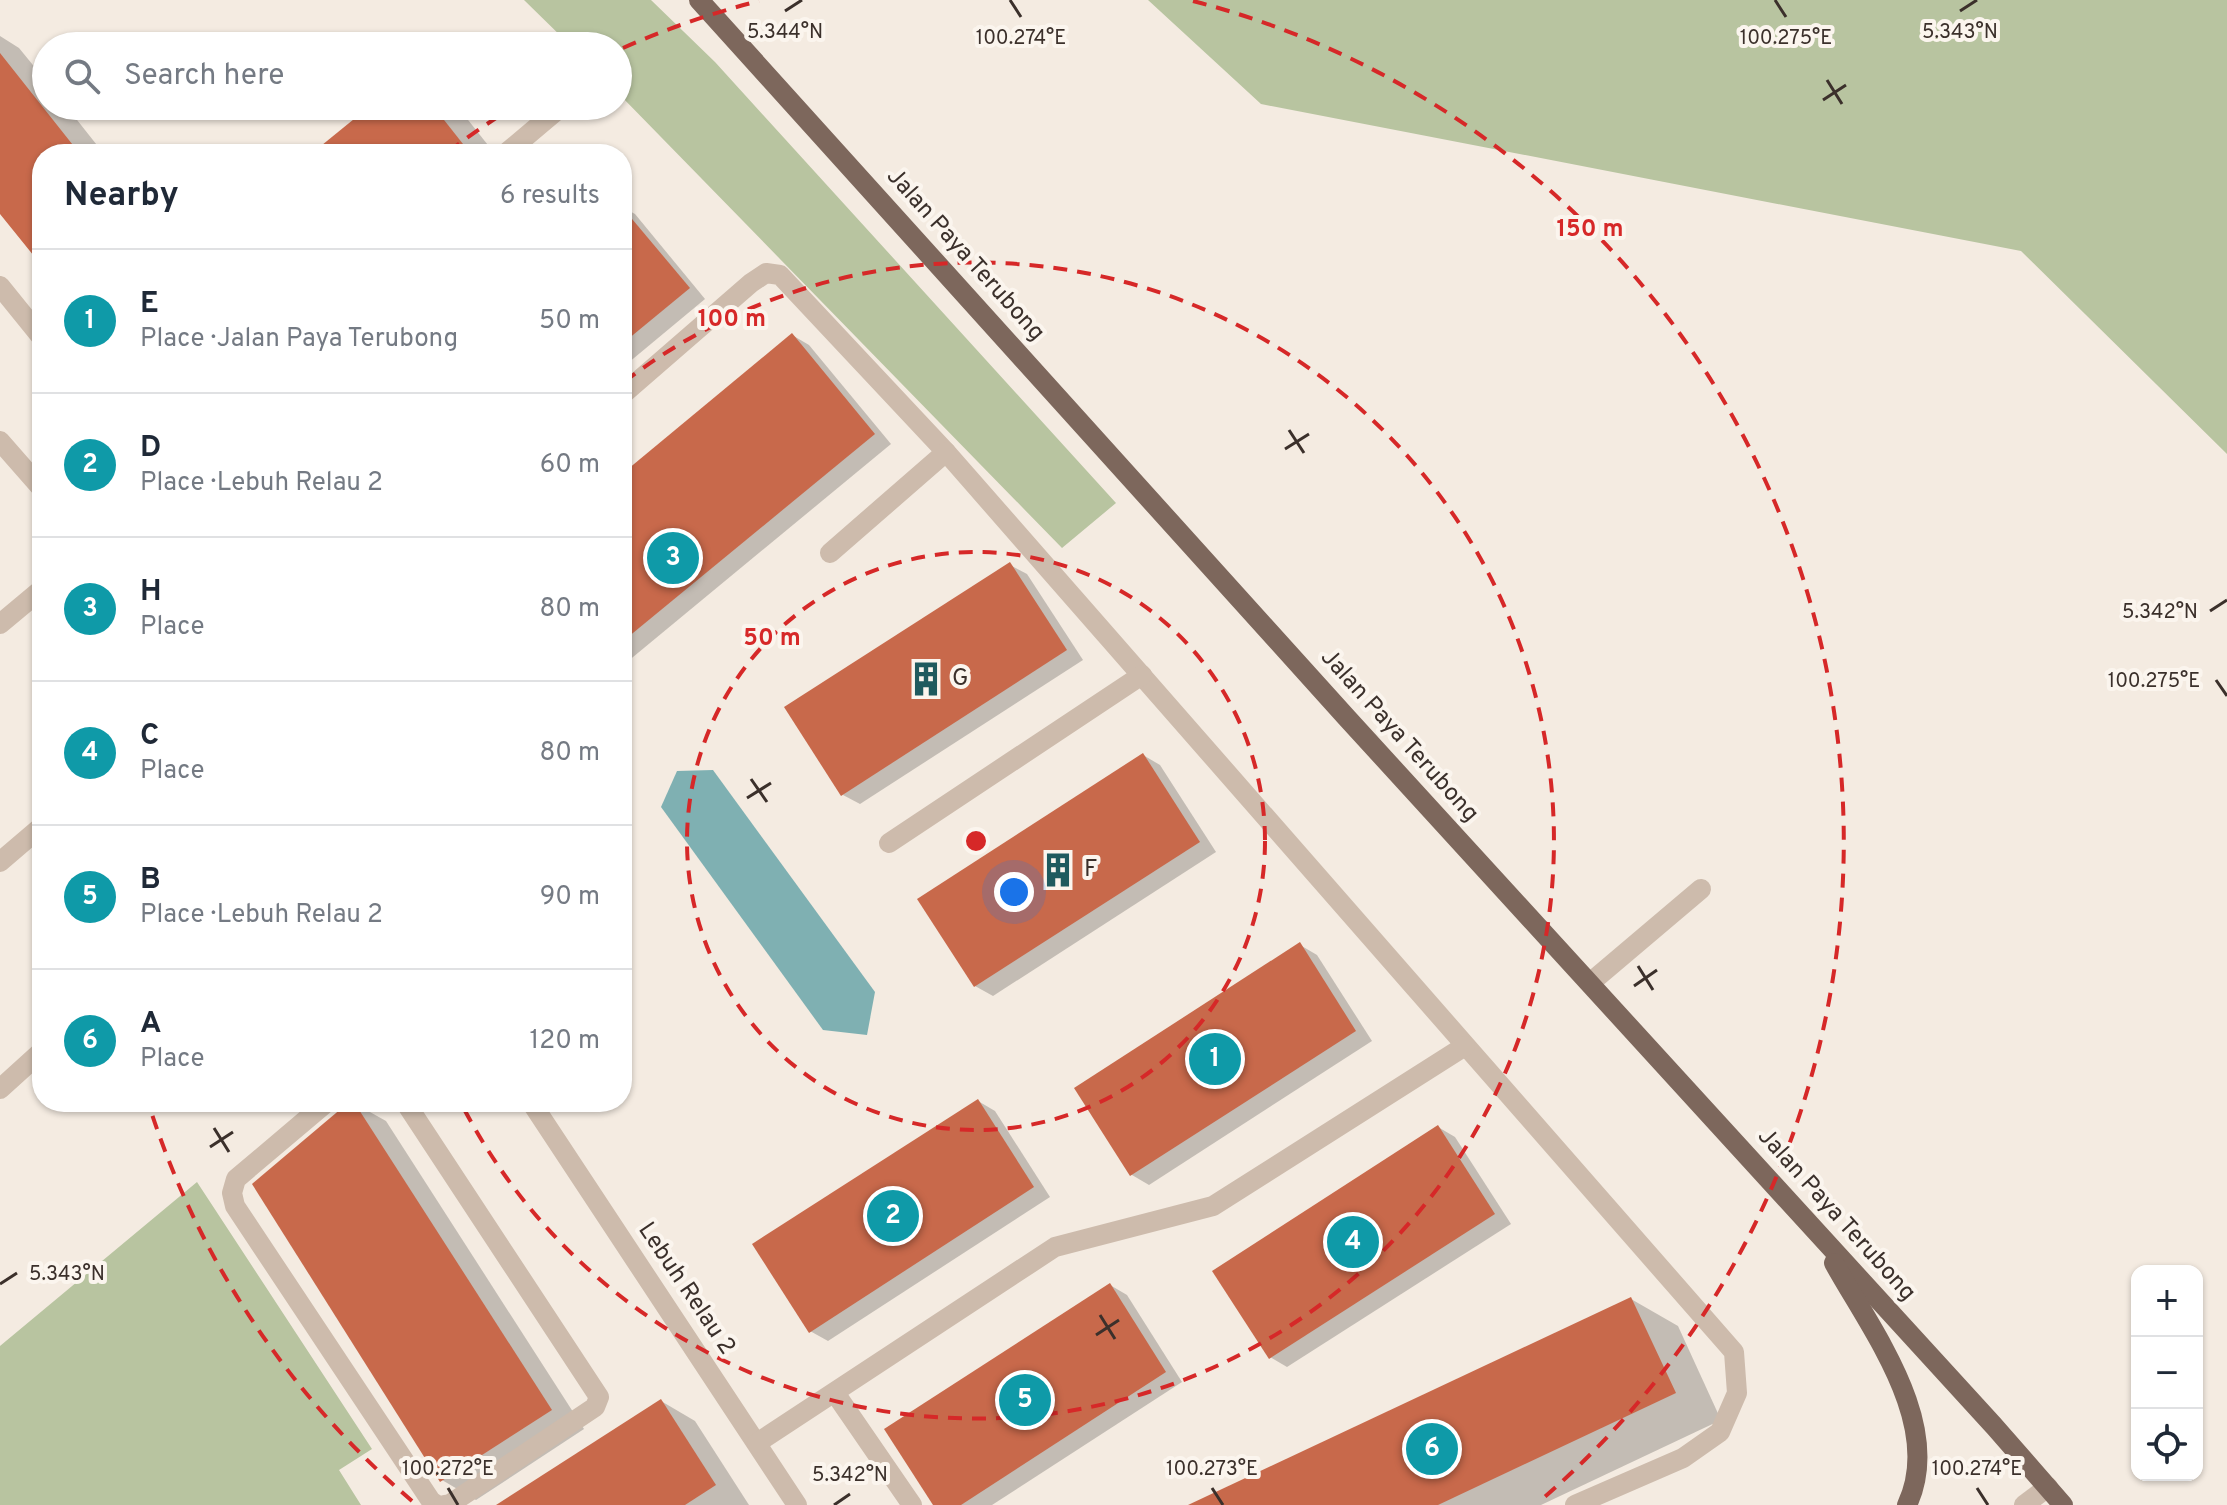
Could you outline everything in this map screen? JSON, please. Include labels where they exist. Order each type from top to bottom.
[{"type":"main road","name":"Jalan Paya Terubong","points":[[699,0],[2063,1505]]},
{"type":"main road","points":[[1816,1232],[1903,1387],[1916,1428],[1918,1456],[1907,1505]]},
{"type":"street","points":[[517,144],[545,120]]},
{"type":"street","points":[[632,386],[751,283],[766,273],[780,275],[946,452],[1734,1352],[1737,1393],[1720,1432],[1683,1458],[1575,1505]]},
{"type":"street","points":[[0,286],[32,325]]},
{"type":"street","points":[[0,441],[32,478]]},
{"type":"street","points":[[830,553],[946,452]]},
{"type":"street","points":[[0,624],[32,597]]},
{"type":"street","points":[[889,843],[1142,675]]},
{"type":"street","points":[[0,862],[32,835]]},
{"type":"street","points":[[1590,983],[1701,889]]},
{"type":"street","points":[[757,1443],[1055,1247],[1213,1206],[1465,1046]]},
{"type":"street","points":[[0,1089],[32,1060]]},
{"type":"street","points":[[315,1112],[236,1179],[232,1193],[235,1206],[431,1501],[437,1505]]},
{"type":"street","points":[[412,1112],[596,1388],[599,1397],[595,1407],[450,1504],[444,1505]]},
{"type":"street","name":"Lebuh Relau 2","points":[[538,1112],[797,1505]]},
{"type":"street","points":[[835,1393],[912,1505]]},
{"type":"street","points":[[2024,1505],[2048,1487]]},
{"type":"green space","points":[[524,0],[651,0],[715,62],[1116,503],[1062,548],[632,107],[632,32],[557,32]]},
{"type":"green space","points":[[1148,0],[2227,0],[2227,454],[2021,251],[1261,104]]},
{"type":"green space","points":[[197,1182],[372,1449],[339,1470],[361,1505],[0,1505],[0,1346]]},
{"type":"water","points":[[713,770],[875,992],[867,1035],[823,1030],[661,807],[677,771]]},
{"type":"building","points":[[0,53],[32,93],[32,120],[53,120],[72,144],[32,144],[32,254],[0,214]]},
{"type":"building","points":[[353,120],[444,120],[463,144],[323,144]]},
{"type":"building","points":[[632,219],[690,288],[632,336]]},
{"type":"building","points":[[792,333],[875,434],[632,634],[632,466]]},
{"type":"building","name":"G","points":[[1010,562],[1067,650],[841,796],[784,707]]},
{"type":"building","name":"F","points":[[1143,753],[1200,842],[974,987],[917,899]]},
{"type":"building","points":[[1300,942],[1356,1031],[1130,1176],[1074,1088]]},
{"type":"building","points":[[978,1099],[1034,1187],[809,1333],[752,1244]]},
{"type":"building","points":[[337,1112],[360,1112],[552,1410],[440,1482],[252,1184]]},
{"type":"building","points":[[1438,1125],[1495,1214],[1269,1359],[1212,1271]]},
{"type":"building","points":[[1110,1283],[1166,1372],[961,1505],[933,1505],[884,1429]]},
{"type":"building","points":[[1631,1297],[1676,1393],[1438,1505],[1188,1505]]},
{"type":"building","points":[[661,1399],[716,1485],[685,1505],[496,1505]]},
{"type":"place","name":"H","points":[[673,558]]},
{"type":"place","name":"G","points":[[926,679]]},
{"type":"place","name":"F","points":[[1058,870]]},
{"type":"place","name":"E","points":[[1215,1059]]},
{"type":"place","name":"D","points":[[893,1216]]},
{"type":"place","name":"C","points":[[1353,1242]]},
{"type":"place","name":"B","points":[[1025,1400]]},
{"type":"place","name":"A","points":[[1432,1449]]}]
